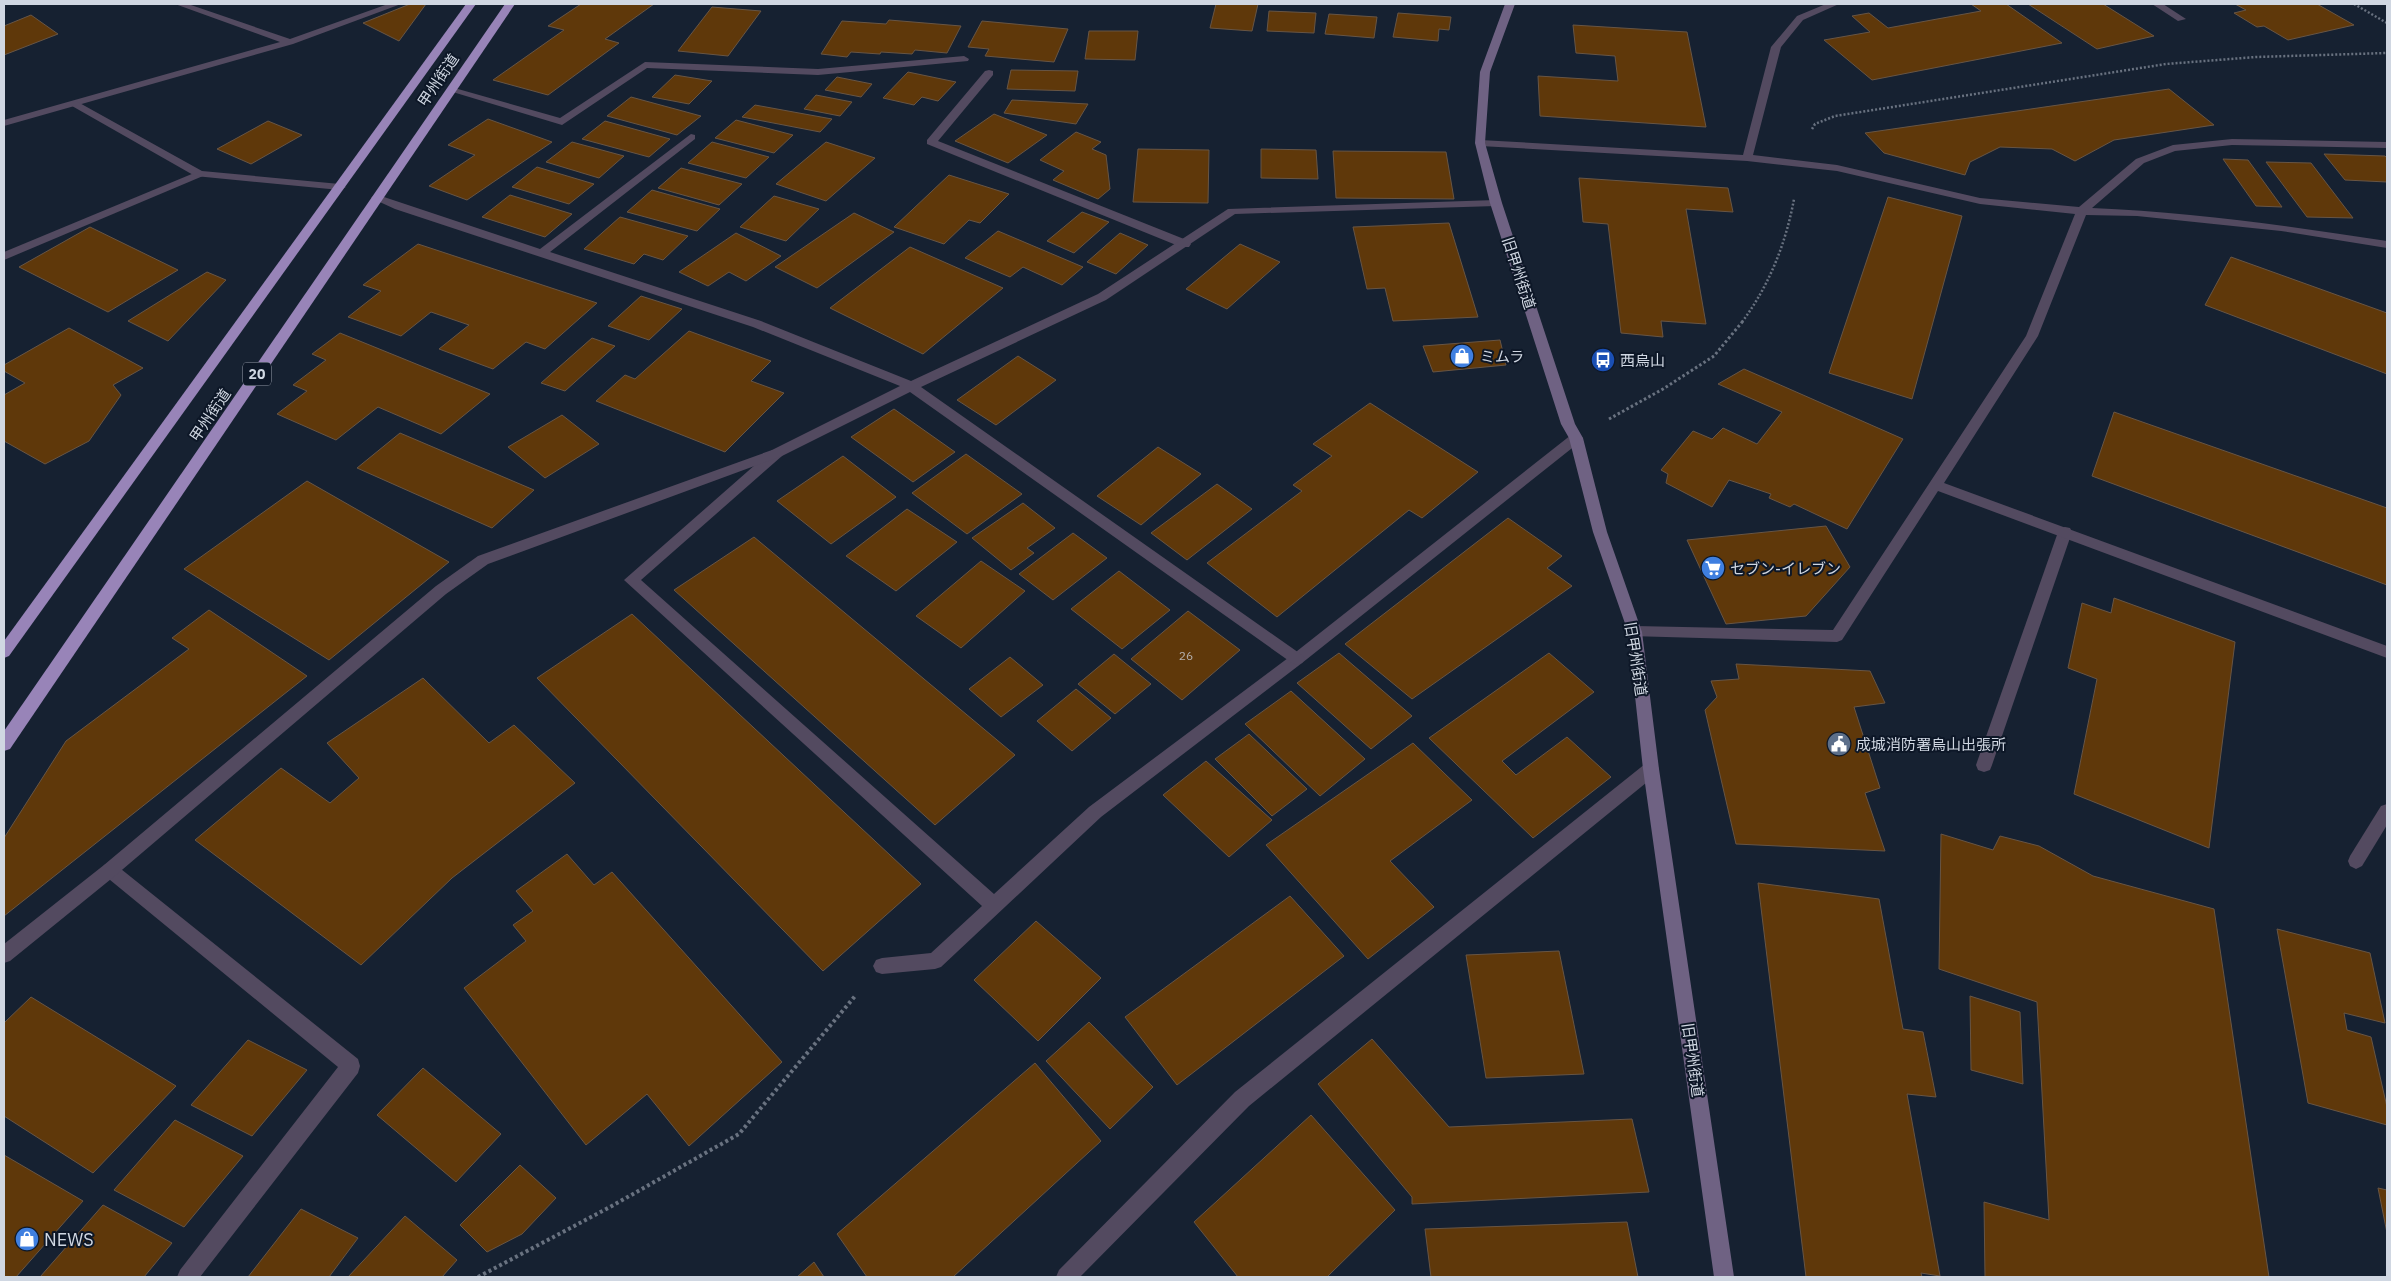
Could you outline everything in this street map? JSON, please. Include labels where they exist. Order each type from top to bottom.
[{"type":"highway","name":"甲州街道","points":[[4,652],[472,4]]},
{"type":"highway","name":"甲州街道","points":[[4,744],[510,4]]},
{"type":"street","points":[[180,4],[290,42]]},
{"type":"street","points":[[4,123],[290,42],[396,4]]},
{"type":"street","name":"旧甲州街道","points":[[1510,4],[1485,72],[1480,143],[1496,204],[1568,424],[1576,438],[1600,532],[1635,632],[1652,769],[1724,1277]]},
{"type":"street","points":[[1747,158],[1776,46],[1800,18],[1834,4]]},
{"type":"street","points":[[2157,4],[2181,19]]},
{"type":"street","points":[[451,90],[562,122],[645,65],[818,72],[964,60]]},
{"type":"street","points":[[989,72],[930,142],[1185,244]]},
{"type":"street","points":[[76,104],[199,174],[340,187]]},
{"type":"street","points":[[542,253],[691,137]]},
{"type":"street","points":[[1635,632],[1837,636],[2032,336],[2082,211],[2140,161],[2173,148],[2232,142],[2387,145]]},
{"type":"street","points":[[1480,143],[1747,158],[1837,168],[1980,201],[2082,211],[2137,213],[2281,228],[2387,245]]},
{"type":"street","points":[[4,256],[199,174]]},
{"type":"street","points":[[377,198],[399,207],[757,324],[911,386],[1297,659]]},
{"type":"street","points":[[4,955],[110,870],[441,590],[483,560],[777,453],[911,386],[1102,297],[1185,244],[1232,211],[1496,204]]},
{"type":"street","points":[[882,966],[935,961],[1095,812],[1297,659],[1576,438]]},
{"type":"street","points":[[777,453],[631,580],[995,906]]},
{"type":"street","points":[[1936,485],[2387,652]]},
{"type":"street","points":[[1984,765],[2065,532]]},
{"type":"street","points":[[1066,1277],[1242,1099],[1652,769]]},
{"type":"street","points":[[2356,861],[2387,811]]},
{"type":"street","points":[[110,870],[351,1066],[187,1277]]},
{"type":"path","points":[[2354,4],[2387,23]]},
{"type":"path","points":[[478,1277],[610,1207],[739,1134],[882,966]]},
{"type":"building","points":[[410,4],[426,4],[399,41],[363,23]]},
{"type":"building","points":[[581,4],[654,4],[605,39],[619,43],[548,95],[493,80],[564,30],[548,26]]},
{"type":"building","points":[[1216,4],[1258,4],[1252,31],[1210,28]]},
{"type":"building","points":[[1971,4],[2006,4],[2062,43],[1872,80],[1824,40],[1870,32],[1852,16],[1869,13],[1888,28],[1981,11]]},
{"type":"building","points":[[2028,4],[2103,4],[2154,36],[2097,49]]},
{"type":"building","points":[[2235,4],[2317,4],[2354,25],[2288,40],[2264,26],[2257,27],[2234,13],[2246,10]]},
{"type":"building","points":[[712,7],[761,11],[728,56],[678,51]]},
{"type":"building","points":[[1269,11],[1316,13],[1314,33],[1267,31]]},
{"type":"building","points":[[1398,13],[1451,17],[1449,30],[1439,29],[1438,41],[1393,37]]},
{"type":"building","points":[[1329,14],[1377,17],[1374,38],[1325,34]]},
{"type":"building","points":[[31,15],[58,34],[4,55],[4,26]]},
{"type":"building","points":[[889,20],[961,26],[947,53],[915,50],[912,54],[851,52],[847,57],[821,54],[842,21],[886,24]]},
{"type":"building","points":[[982,21],[1068,29],[1054,62],[985,56],[989,49],[968,47]]},
{"type":"building","points":[[1573,25],[1687,32],[1706,127],[1540,116],[1538,76],[1618,81],[1615,56],[1576,53]]},
{"type":"building","points":[[1089,31],[1138,31],[1135,60],[1085,59]]},
{"type":"building","points":[[1011,70],[1078,71],[1075,91],[1007,89]]},
{"type":"building","points":[[908,72],[956,82],[938,101],[922,97],[914,105],[883,98]]},
{"type":"building","points":[[675,75],[712,81],[689,104],[652,97]]},
{"type":"building","points":[[837,77],[872,84],[861,97],[825,90]]},
{"type":"building","points":[[2169,89],[2214,125],[2114,140],[2075,161],[2052,149],[2000,147],[1970,162],[1965,175],[1884,153],[1865,133]]},
{"type":"building","points":[[816,95],[852,102],[840,116],[804,109]]},
{"type":"building","points":[[631,97],[701,116],[677,135],[607,116]]},
{"type":"building","points":[[1012,100],[1088,104],[1076,124],[1004,113]]},
{"type":"building","points":[[755,105],[832,119],[820,132],[742,117]]},
{"type":"building","points":[[994,114],[1047,135],[1008,163],[955,141]]},
{"type":"building","points":[[488,119],[552,142],[467,200],[429,186],[475,155],[448,145]]},
{"type":"building","points":[[736,120],[793,135],[774,153],[715,138]]},
{"type":"building","points":[[268,121],[302,135],[251,164],[217,149]]},
{"type":"building","points":[[605,121],[670,139],[649,157],[582,139]]},
{"type":"building","points":[[1076,132],[1101,142],[1092,149],[1106,155],[1110,189],[1098,199],[1053,180],[1064,171],[1040,160]]},
{"type":"building","points":[[572,142],[624,156],[599,178],[546,162]]},
{"type":"building","points":[[712,142],[769,157],[746,178],[688,163]]},
{"type":"building","points":[[826,142],[875,158],[826,201],[776,184]]},
{"type":"building","points":[[1138,149],[1209,150],[1208,203],[1133,202]]},
{"type":"building","points":[[1261,149],[1316,150],[1318,179],[1261,178]]},
{"type":"building","points":[[1333,151],[1446,152],[1454,199],[1336,198]]},
{"type":"building","points":[[2324,154],[2385,156],[2387,158],[2387,182],[2345,180]]},
{"type":"building","points":[[2223,159],[2248,160],[2282,207],[2256,206]]},
{"type":"building","points":[[2266,162],[2311,163],[2353,218],[2307,217]]},
{"type":"building","points":[[537,167],[594,184],[569,204],[512,187]]},
{"type":"building","points":[[681,168],[742,184],[719,205],[658,188]]},
{"type":"building","points":[[949,175],[1009,194],[980,223],[969,220],[944,244],[894,227]]},
{"type":"building","points":[[1579,178],[1728,188],[1733,212],[1686,209],[1706,324],[1661,321],[1663,337],[1621,333],[1608,224],[1583,222]]},
{"type":"building","points":[[652,190],[720,209],[697,231],[627,212]]},
{"type":"building","points":[[510,195],[572,214],[545,237],[482,217]]},
{"type":"building","points":[[774,196],[819,209],[786,241],[740,227]]},
{"type":"building","points":[[1888,197],[1962,216],[1912,399],[1829,373]]},
{"type":"building","points":[[1082,212],[1109,222],[1074,253],[1047,241]]},
{"type":"building","points":[[854,213],[894,232],[817,288],[775,267]]},
{"type":"building","points":[[620,217],[688,236],[663,260],[644,254],[634,264],[584,249]]},
{"type":"building","points":[[1449,223],[1478,317],[1393,321],[1385,288],[1367,289],[1353,227]]},
{"type":"building","points":[[90,227],[178,270],[108,312],[19,267]]},
{"type":"building","points":[[998,231],[1083,267],[1062,285],[1023,267],[1010,277],[965,258]]},
{"type":"building","points":[[736,233],[781,256],[746,281],[729,272],[708,286],[679,272]]},
{"type":"building","points":[[1120,233],[1148,245],[1116,274],[1087,262]]},
{"type":"building","points":[[418,244],[597,303],[545,349],[526,342],[493,369],[439,349],[469,325],[431,312],[401,336],[348,317],[381,291],[363,285]]},
{"type":"building","points":[[1240,244],[1280,262],[1227,309],[1186,289]]},
{"type":"building","points":[[910,247],[1003,288],[923,354],[830,308]]},
{"type":"building","points":[[2231,257],[2387,313],[2387,374],[2205,305]]},
{"type":"building","points":[[207,272],[226,280],[168,341],[128,321]]},
{"type":"building","points":[[641,296],[682,309],[649,340],[608,326]]},
{"type":"building","points":[[69,328],[143,368],[113,385],[121,395],[89,441],[45,464],[4,441],[4,395],[25,383],[4,371],[4,365]]},
{"type":"building","points":[[689,331],[771,361],[751,381],[784,393],[725,452],[596,401],[625,375],[635,379]]},
{"type":"building","points":[[340,333],[490,394],[441,434],[378,407],[336,440],[277,414],[307,391],[293,385],[326,360],[312,354]]},
{"type":"building","points":[[592,338],[615,346],[565,391],[541,383]]},
{"type":"building","points":[[1500,340],[1506,365],[1433,372],[1423,346]]},
{"type":"building","points":[[1018,356],[1056,380],[996,425],[957,400]]},
{"type":"building","points":[[1744,369],[1903,439],[1847,529],[1794,504],[1790,507],[1769,498],[1771,494],[1729,480],[1712,507],[1666,483],[1668,474],[1661,470],[1693,431],[1712,439],[1723,428],[1757,444],[1782,412],[1718,384]]},
{"type":"building","points":[[1370,403],[1478,472],[1422,518],[1409,510],[1277,617],[1207,563],[1302,491],[1293,485],[1332,456],[1313,444]]},
{"type":"building","points":[[894,409],[955,452],[913,482],[851,437]]},
{"type":"building","points":[[2114,412],[2387,508],[2387,585],[2092,476]]},
{"type":"building","points":[[562,415],[599,444],[545,478],[508,447]]},
{"type":"building","points":[[400,433],[534,490],[492,528],[357,468]]},
{"type":"building","points":[[1158,447],[1201,474],[1141,525],[1097,496]]},
{"type":"building","points":[[966,454],[1022,494],[967,534],[912,493]]},
{"type":"building","points":[[843,456],[896,497],[831,544],[777,501]]},
{"type":"building","points":[[307,481],[449,562],[329,660],[184,569]]},
{"type":"building","points":[[1217,484],[1252,509],[1187,560],[1151,533]]},
{"type":"building","points":[[1023,503],[1055,528],[1027,548],[1034,553],[1011,570],[972,538]]},
{"type":"building","points":[[907,509],[957,542],[896,591],[846,556]]},
{"type":"building","points":[[1508,518],[1562,556],[1547,568],[1572,586],[1412,699],[1345,644]]},
{"type":"building","points":[[1826,526],[1850,567],[1806,616],[1726,624],[1687,540]]},
{"type":"building","points":[[1073,533],[1107,558],[1053,600],[1019,574]]},
{"type":"building","points":[[754,537],[1015,755],[935,825],[674,590]]},
{"type":"building","points":[[981,561],[1025,591],[961,648],[916,616]]},
{"type":"building","points":[[1119,571],[1170,610],[1122,649],[1071,609]]},
{"type":"building","points":[[2114,598],[2235,642],[2209,848],[2074,794],[2097,679],[2068,668],[2082,603],[2111,613]]},
{"type":"building","points":[[209,610],[307,676],[4,916],[4,838],[66,741],[189,649],[172,638]]},
{"type":"building","points":[[1188,611],[1240,650],[1182,700],[1131,659]]},
{"type":"building","points":[[632,614],[921,884],[823,971],[537,678]]},
{"type":"building","points":[[1339,653],[1412,716],[1371,749],[1297,683]]},
{"type":"building","points":[[1549,653],[1594,692],[1502,761],[1516,775],[1567,737],[1611,777],[1533,838],[1429,738]]},
{"type":"building","points":[[1114,654],[1151,684],[1115,714],[1078,684]]},
{"type":"building","points":[[1010,657],[1043,685],[1001,717],[969,689]]},
{"type":"building","points":[[1736,664],[1870,671],[1885,703],[1854,707],[1880,788],[1865,793],[1885,851],[1736,844],[1705,710],[1717,697],[1711,681],[1739,679]]},
{"type":"building","points":[[423,678],[489,743],[514,725],[575,783],[452,878],[361,965],[195,840],[281,768],[330,803],[359,778],[327,743]]},
{"type":"building","points":[[1076,689],[1111,718],[1072,751],[1037,721]]},
{"type":"building","points":[[1291,691],[1365,759],[1320,796],[1245,724]]},
{"type":"building","points":[[1249,734],[1307,789],[1272,816],[1215,759]]},
{"type":"building","points":[[1413,743],[1472,800],[1390,861],[1434,907],[1368,959],[1266,845]]},
{"type":"building","points":[[1206,761],[1272,820],[1229,857],[1163,795]]},
{"type":"building","points":[[1941,834],[1993,850],[2000,836],[2039,846],[2093,876],[2214,909],[2269,1277],[1985,1277],[1984,1202],[2049,1220],[2037,1002],[1939,969]]},
{"type":"building","points":[[567,854],[594,885],[612,872],[782,1062],[689,1146],[647,1094],[586,1145],[464,988],[526,941],[513,925],[533,911],[516,891]]},
{"type":"building","points":[[1758,883],[1879,899],[1903,1029],[1923,1032],[1936,1097],[1907,1094],[1940,1276],[1921,1273],[1922,1277],[1806,1277]]},
{"type":"building","points":[[1290,896],[1344,956],[1177,1085],[1125,1017]]},
{"type":"building","points":[[1036,921],[1101,978],[1038,1041],[974,980]]},
{"type":"building","points":[[2277,929],[2370,953],[2385,1023],[2344,1013],[2347,1030],[2371,1037],[2387,1107],[2387,1125],[2308,1103]]},
{"type":"building","points":[[1559,951],[1584,1074],[1486,1078],[1466,955]]},
{"type":"building","points":[[1970,996],[2020,1012],[2023,1084],[1971,1070]]},
{"type":"building","points":[[31,997],[176,1086],[93,1173],[4,1116],[4,1023]]},
{"type":"building","points":[[1089,1022],[1153,1087],[1110,1129],[1046,1061]]},
{"type":"building","points":[[1372,1039],[1449,1127],[1632,1119],[1649,1192],[1412,1204],[1412,1197],[1318,1084]]},
{"type":"building","points":[[248,1040],[307,1070],[252,1136],[191,1105]]},
{"type":"building","points":[[1035,1063],[1101,1141],[953,1277],[867,1277],[837,1234]]},
{"type":"building","points":[[423,1068],[501,1134],[456,1182],[377,1115]]},
{"type":"building","points":[[1311,1115],[1395,1210],[1327,1277],[1238,1277],[1194,1222]]},
{"type":"building","points":[[175,1120],[243,1156],[184,1227],[114,1190]]},
{"type":"building","name":"NEWS","points":[[4,1155],[83,1201],[16,1277],[4,1277]]},
{"type":"building","points":[[520,1165],[556,1198],[522,1234],[487,1252],[460,1225]]},
{"type":"building","points":[[2378,1188],[2387,1190],[2387,1233]]},
{"type":"building","points":[[103,1205],[172,1243],[144,1277],[40,1277]]},
{"type":"building","points":[[301,1209],[358,1238],[329,1277],[248,1277]]},
{"type":"building","points":[[405,1216],[457,1260],[442,1277],[348,1277]]},
{"type":"building","points":[[1627,1222],[1638,1277],[1431,1277],[1425,1229]]},
{"type":"building","points":[[814,1262],[824,1277],[797,1277]]},
{"type":"place","name":"ミムラ","points":[[1462,356]]},
{"type":"place","name":"西烏山","points":[[1603,360]]},
{"type":"place","name":"セブン-イレブン","points":[[1713,568]]},
{"type":"place","name":"成城消防署烏山出張所","points":[[1839,744]]},
{"type":"place","name":"NEWS","points":[[27,1239]]}]
